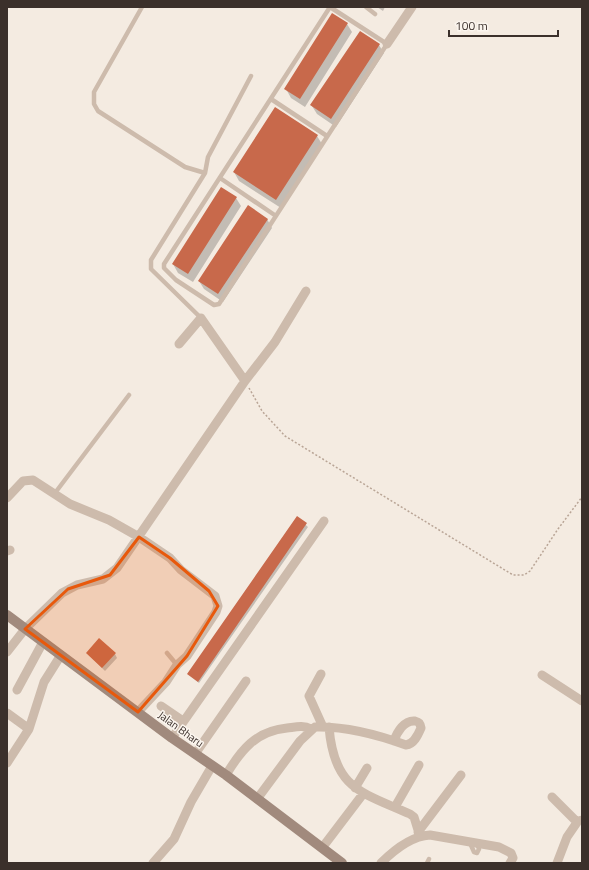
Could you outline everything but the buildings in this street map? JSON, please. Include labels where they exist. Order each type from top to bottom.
[{"type":"main road","name":"Jalan Bharu","points":[[7,615],[172,738],[226,775],[342,863]]},
{"type":"street","points":[[387,44],[412,7]]},
{"type":"street","points":[[7,652],[25,628],[68,589],[103,579],[110,575],[139,537],[245,381],[274,342],[306,291]]},
{"type":"street","points":[[179,344],[201,318],[245,381]]},
{"type":"street","points":[[7,498],[27,480],[33,480],[70,504],[103,518],[139,537],[170,558],[180,570],[215,596],[218,606],[214,616],[188,656],[177,665],[166,682],[138,712]]},
{"type":"street","points":[[172,738],[324,521]]},
{"type":"street","points":[[17,690],[43,642]]},
{"type":"street","points":[[7,763],[29,729],[44,682],[61,655]]},
{"type":"street","points":[[321,674],[309,696],[326,727],[333,758],[355,788],[364,794],[414,817],[418,830]]},
{"type":"street","points":[[542,675],[582,701]]},
{"type":"street","points":[[195,754],[246,681]]},
{"type":"street","points":[[161,706],[184,721]]},
{"type":"street","points":[[7,713],[29,729]]},
{"type":"street","points":[[226,775],[240,753],[257,738],[278,729],[303,726],[312,729],[326,727],[364,732],[394,740]]},
{"type":"street","points":[[257,799],[300,741],[312,729]]},
{"type":"street","points":[[395,807],[419,765]]},
{"type":"street","points":[[154,863],[174,839],[191,802],[212,766]]},
{"type":"street","points":[[355,788],[366,768]]},
{"type":"street","points":[[415,839],[418,830],[461,775]]},
{"type":"street","points":[[322,848],[364,794]]},
{"type":"street","points":[[552,797],[579,821],[567,838],[557,863]]},
{"type":"street","points":[[381,863],[394,851],[415,839],[430,835],[499,847],[506,850],[512,856],[510,863]]},
{"type":"lane","points":[[142,7],[94,92],[94,104],[98,111],[185,167],[205,173]]},
{"type":"lane","points":[[330,7],[387,44],[219,304],[214,305],[176,280],[164,268],[164,264],[330,7]]},
{"type":"lane","points":[[366,7],[376,14]]},
{"type":"lane","points":[[201,318],[151,269],[150,265],[152,256],[205,173],[208,157],[251,76]]},
{"type":"lane","points":[[271,99],[327,136]]},
{"type":"lane","points":[[220,178],[276,216]]},
{"type":"lane","points":[[55,493],[129,395]]},
{"type":"lane","points":[[167,653],[177,665]]},
{"type":"path","points":[[245,381],[262,411],[285,436],[513,575],[524,575],[530,571],[558,529],[582,497]]},
{"type":"highlighted area","points":[[139,537],[170,558],[209,591],[218,606],[187,656],[138,712],[25,629],[68,589],[110,575]]}]
